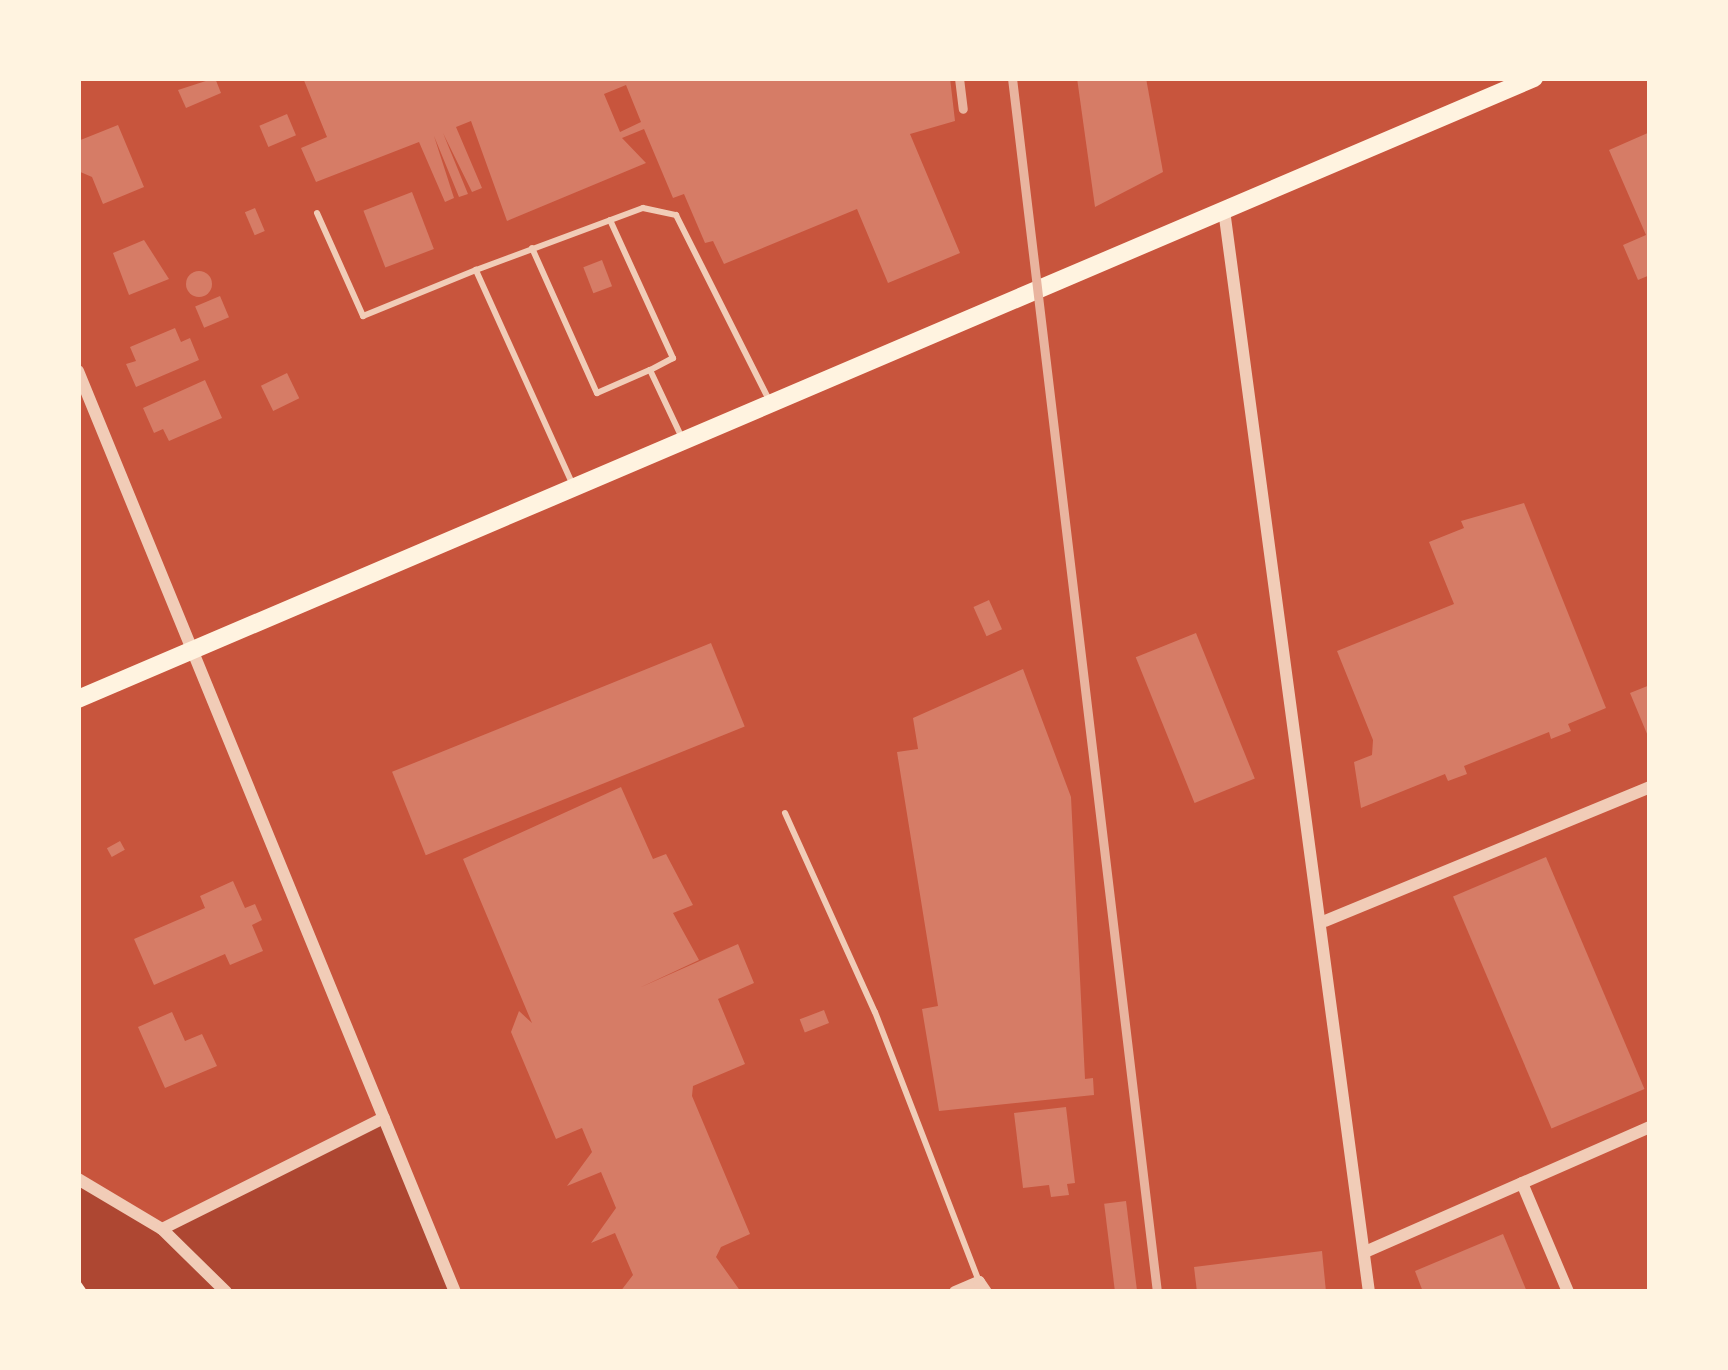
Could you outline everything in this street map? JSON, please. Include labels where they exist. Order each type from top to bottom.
[{"type":"main road","points":[[78,698],[1534,78]]},
{"type":"street","points":[[1224,210],[1324,921],[1369,1292]]},
{"type":"street","points":[[78,370],[455,1292]]},
{"type":"street","points":[[1324,921],[1650,787]]},
{"type":"street","points":[[162,1229],[384,1118]]},
{"type":"street","points":[[1365,1252],[1650,1127]]},
{"type":"street","points":[[78,1179],[162,1229],[226,1292]]},
{"type":"street","points":[[1522,1183],[1568,1292]]},
{"type":"street","points":[[955,1292],[982,1287]]},
{"type":"lane","points":[[317,212],[363,316],[643,208],[676,215],[770,402]]},
{"type":"lane","points":[[532,248],[597,393],[673,358],[610,220]]},
{"type":"lane","points":[[476,270],[574,486]]},
{"type":"lane","points":[[650,370],[682,440]]},
{"type":"lane","points":[[785,813],[982,1287]]},
{"type":"path","points":[[78,1282],[85,1292]]},
{"type":"shaded area","points":[[384,1118],[455,1292],[78,1292],[78,1179],[162,1229]]},
{"type":"building","points":[[215,78],[221,93],[186,108],[178,90]]},
{"type":"building","points":[[303,78],[950,78],[955,121],[910,134],[960,253],[888,283],[857,209],[724,264],[713,241],[705,243],[684,194],[673,198],[644,129],[622,138],[646,163],[507,221],[471,121],[456,127],[482,188],[472,192],[443,133],[468,194],[459,197],[434,136],[454,198],[445,202],[419,142],[316,182],[301,148],[327,137]],"holes":[[[626,85],[641,122],[620,132],[604,94]]]},
{"type":"building","points":[[1077,78],[1146,78],[1163,172],[1095,207]]},
{"type":"building","points":[[287,114],[296,135],[268,147],[259,126]]},
{"type":"building","points":[[118,125],[144,187],[103,204],[92,177],[78,171],[78,141]]},
{"type":"building","points":[[1650,132],[1650,275],[1638,280],[1623,245],[1646,235],[1609,150]]},
{"type":"building","points":[[412,192],[434,249],[385,268],[363,211]]},
{"type":"building","points":[[255,208],[265,231],[255,235],[245,212]]},
{"type":"building","points":[[144,240],[169,279],[129,295],[113,253]]},
{"type":"building","points":[[602,260],[612,286],[593,293],[583,267]]},
{"type":"building","points":[[199,271],[212,284],[199,297],[186,284]]},
{"type":"building","points":[[220,296],[229,317],[204,328],[195,307]]},
{"type":"building","points":[[175,328],[181,342],[190,338],[199,360],[136,387],[126,364],[136,361],[130,347]]},
{"type":"building","points":[[287,373],[299,398],[273,411],[261,386]]},
{"type":"building","points":[[205,380],[222,418],[169,441],[163,429],[154,433],[143,408]]},
{"type":"building","points":[[1524,503],[1606,708],[1568,724],[1571,731],[1551,739],[1549,732],[1464,766],[1467,774],[1448,781],[1445,774],[1361,808],[1354,762],[1372,755],[1373,740],[1337,651],[1454,604],[1429,542],[1464,528],[1461,521]]},
{"type":"building","points":[[989,600],[1002,629],[986,636],[973,607]]},
{"type":"building","points":[[1196,633],[1255,779],[1195,803],[1136,657]]},
{"type":"building","points":[[711,643],[745,726],[426,855],[392,772]]},
{"type":"building","points":[[1023,669],[1071,797],[1085,1079],[1093,1078],[1094,1095],[939,1111],[922,1009],[938,1006],[897,752],[918,749],[913,718]]},
{"type":"building","points":[[1650,685],[1650,741],[1630,693]]},
{"type":"building","points":[[621,787],[653,859],[666,854],[693,905],[673,913],[699,960],[639,988],[738,944],[754,983],[718,999],[745,1064],[693,1086],[692,1096],[750,1234],[721,1247],[716,1257],[741,1292],[620,1292],[633,1275],[615,1233],[591,1243],[616,1208],[601,1172],[567,1186],[592,1152],[582,1128],[556,1139],[511,1032],[519,1011],[532,1023],[463,859]]},
{"type":"building","points":[[120,841],[125,850],[112,857],[107,848]]},
{"type":"building","points":[[1546,857],[1644,1089],[1551,1128],[1453,896]]},
{"type":"building","points":[[233,881],[245,908],[255,904],[262,920],[252,925],[263,951],[230,965],[225,954],[154,985],[134,939],[205,908],[200,896]]},
{"type":"building","points":[[824,1010],[829,1023],[805,1032],[800,1019]]},
{"type":"building","points":[[172,1012],[185,1041],[202,1034],[217,1066],[165,1088],[138,1027]]},
{"type":"building","points":[[1066,1107],[1075,1183],[1067,1184],[1069,1195],[1051,1197],[1049,1185],[1023,1188],[1014,1113]]},
{"type":"building","points":[[1126,1201],[1137,1292],[1115,1292],[1104,1204]]},
{"type":"building","points":[[1503,1234],[1527,1292],[1423,1292],[1415,1271]]},
{"type":"building","points":[[1322,1251],[1326,1292],[1197,1292],[1194,1267]]},
{"type":"railway","points":[[959,78],[963,109]]},
{"type":"railway","points":[[1012,78],[1157,1292]]}]
